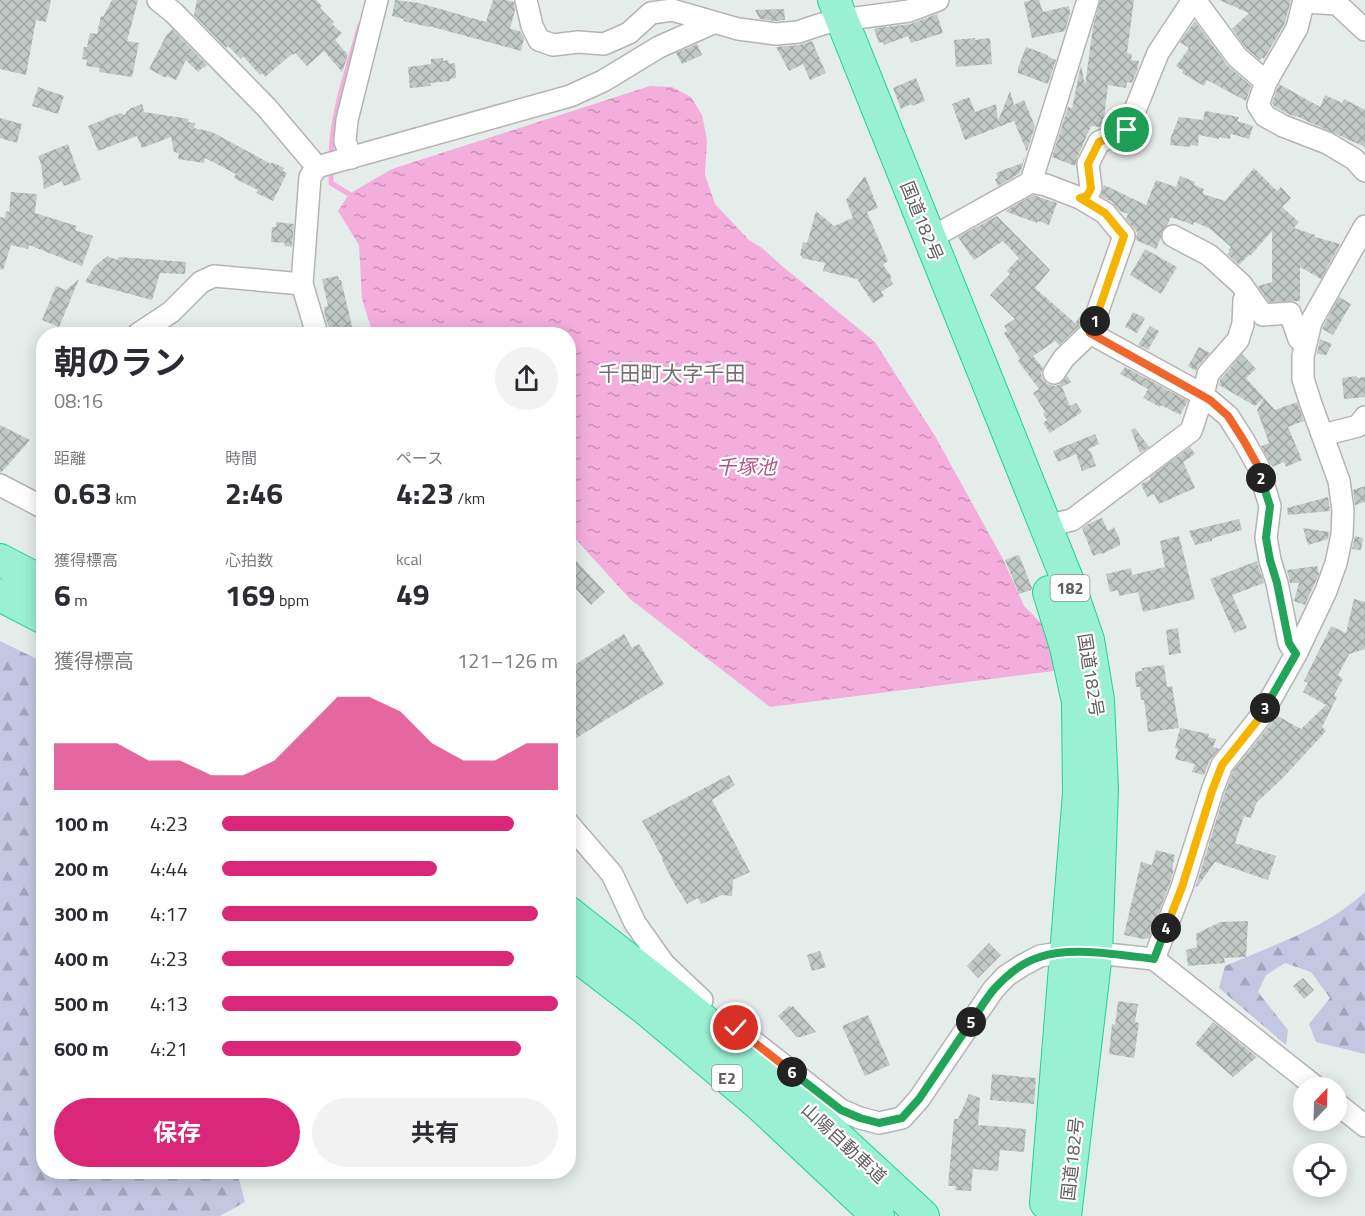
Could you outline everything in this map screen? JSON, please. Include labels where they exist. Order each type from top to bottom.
[{"type":"highway","name":"国道182号","points":[[827,11],[929,239],[1067,579],[1088,640],[1098,700],[1102,789],[1045,1216]]},
{"type":"highway","name":"国道182号","points":[[827,11],[1047,585],[1066,647],[1078,702],[1081,953],[1065,1216]]},
{"type":"highway","points":[[0,560],[36,579]]},
{"type":"highway","points":[[0,595],[36,614]]},
{"type":"highway","name":"山陽自動車道","points":[[576,930],[667,990],[778,1082],[923,1216]]},
{"type":"highway","name":"山陽自動車道","points":[[576,931],[646,1010],[759,1105],[878,1216]]},
{"type":"street","points":[[332,163],[345,141],[347,120],[377,0]]},
{"type":"street","points":[[526,0],[532,26],[539,40],[553,45],[578,42],[604,44],[629,33],[651,13],[672,10],[738,29],[776,34],[798,32],[827,11],[909,10],[938,0]]},
{"type":"street","points":[[1031,182],[1088,0]]},
{"type":"street","points":[[1080,198],[1087,196],[1091,188],[1088,164],[1099,142],[1127,130],[1158,53],[1193,0],[1237,57],[1266,82]]},
{"type":"street","points":[[1365,30],[1337,4],[1304,1],[1297,28],[1266,82],[1258,105],[1265,116],[1283,126],[1327,143],[1354,159],[1365,171]]},
{"type":"street","points":[[170,4],[267,108],[332,163]]},
{"type":"street","points":[[314,327],[302,284],[310,177],[332,163],[570,96],[603,81],[659,47],[713,23]]},
{"type":"street","points":[[929,239],[1031,182],[1046,185],[1080,198],[1105,213],[1124,236],[1090,333],[1064,358],[1054,373]]},
{"type":"street","points":[[1154,959],[1182,887],[1222,765],[1261,716],[1296,654],[1326,591],[1335,563],[1342,536],[1343,510],[1339,481],[1303,379],[1303,356],[1311,322],[1365,226]]},
{"type":"street","points":[[1173,236],[1209,255],[1241,284],[1263,315],[1290,313],[1299,339],[1305,343]]},
{"type":"street","points":[[148,327],[171,312],[201,282],[214,276],[302,284]]},
{"type":"street","points":[[1045,526],[1072,520],[1191,431],[1208,374],[1238,340],[1243,324],[1244,300],[1249,296]]},
{"type":"street","points":[[1090,333],[1203,395],[1228,416],[1258,466],[1270,506],[1266,538],[1289,643],[1296,654]]},
{"type":"street","points":[[1323,435],[1358,426],[1365,417]]},
{"type":"street","points":[[0,485],[36,500]]},
{"type":"street","points":[[576,832],[612,874],[635,922],[664,964],[691,991],[841,1110],[860,1118],[879,1123],[902,1118],[919,1099],[993,990],[1006,976],[1040,956],[1081,953],[1154,959],[1303,1077]]},
{"type":"street","points":[[1347,1112],[1365,1126]]},
{"type":"green space","points":[[0,641],[36,659],[36,1179],[239,1179],[245,1202],[220,1216],[0,1216]]},
{"type":"green space","points":[[1365,892],[1365,1054],[1316,1042],[1309,1024],[1330,998],[1311,972],[1285,963],[1266,975],[1258,992],[1288,1030],[1286,1045],[1219,988],[1225,966],[1316,926],[1350,905]]},
{"type":"water","name":"千塚池","points":[[650,86],[672,87],[691,97],[702,115],[707,140],[705,175],[715,204],[749,240],[762,248],[875,342],[935,436],[1003,559],[1024,606],[1046,628],[1054,671],[770,707],[630,599],[576,540],[576,327],[371,327],[362,299],[359,245],[338,211],[349,194],[392,169]]},
{"type":"building","points":[[0,0],[51,0],[46,22],[36,20],[26,75],[0,69]]},
{"type":"building","points":[[112,0],[138,0],[127,41],[139,43],[132,77],[99,72],[100,68],[86,66],[87,60],[82,59],[90,33],[97,34],[101,16],[103,17]]},
{"type":"building","points":[[197,0],[316,0],[322,6],[320,8],[334,22],[332,24],[342,33],[335,40],[348,55],[342,72],[324,51],[307,66],[295,53],[292,54],[265,77],[262,73],[260,75],[243,56],[241,59],[228,46],[226,48],[194,15]]},
{"type":"building","points":[[395,0],[419,3],[486,22],[493,0],[514,2],[515,10],[510,29],[520,31],[524,38],[521,51],[403,21],[404,19],[392,16]]},
{"type":"building","points":[[1039,0],[1043,12],[1069,6],[1070,14],[1065,31],[1032,38],[1024,2]]},
{"type":"building","points":[[1100,0],[1134,0],[1127,53],[1132,54],[1131,60],[1139,61],[1132,83],[1127,82],[1126,88],[1108,85],[1103,126],[1091,126],[1075,166],[1052,157],[1068,107],[1072,108],[1081,65],[1085,85],[1093,27]]},
{"type":"building","points":[[1219,0],[1291,0],[1285,23],[1264,59],[1262,57],[1260,60],[1246,48],[1232,29],[1249,13]]},
{"type":"building","points":[[784,9],[785,20],[776,21],[760,19],[755,10]]},
{"type":"building","points":[[937,14],[943,33],[911,43],[908,36],[884,45],[883,42],[879,43],[874,29],[876,28],[911,24]]},
{"type":"building","points":[[1195,21],[1227,65],[1251,86],[1246,101],[1207,80],[1204,86],[1182,73],[1183,71],[1176,66],[1189,48],[1180,42]]},
{"type":"building","points":[[172,29],[207,65],[198,72],[186,60],[176,80],[167,76],[166,78],[149,69]]},
{"type":"building","points":[[975,38],[975,40],[990,38],[992,64],[956,67],[954,40]]},
{"type":"building","points":[[812,41],[826,73],[810,80],[803,64],[789,71],[776,47],[799,45]]},
{"type":"building","points":[[697,44],[702,55],[682,64],[676,53]]},
{"type":"building","points":[[1026,47],[1056,60],[1048,84],[1018,73]]},
{"type":"building","points":[[443,58],[443,61],[448,60],[449,64],[455,63],[456,78],[450,81],[430,83],[431,86],[410,88],[408,67],[431,64],[431,59]]},
{"type":"building","points":[[916,78],[925,101],[901,109],[893,88]]},
{"type":"building","points":[[1279,84],[1320,107],[1325,95],[1342,103],[1344,99],[1365,110],[1365,147],[1274,106],[1272,103]]},
{"type":"building","points":[[38,87],[64,96],[58,114],[32,106]]},
{"type":"building","points":[[1010,91],[1014,105],[1024,100],[1035,126],[1027,152],[1014,121],[965,140],[952,104],[969,97],[975,112],[996,104],[998,121]]},
{"type":"building","points":[[142,104],[144,112],[189,119],[188,122],[195,123],[194,128],[212,132],[271,164],[272,162],[284,168],[283,171],[287,173],[273,201],[256,193],[258,190],[234,178],[236,174],[205,158],[204,163],[178,159],[179,153],[174,152],[171,137],[142,148],[137,136],[98,151],[88,126],[120,113],[125,115],[129,109]]},
{"type":"building","points":[[1205,111],[1239,117],[1237,121],[1253,126],[1249,139],[1231,134],[1230,139],[1199,135],[1198,146],[1170,145],[1179,117],[1203,120]]},
{"type":"building","points":[[0,118],[22,124],[17,143],[0,138]]},
{"type":"building","points":[[68,144],[81,180],[64,186],[62,181],[44,189],[38,156]]},
{"type":"building","points":[[1026,154],[1020,173],[998,186],[995,179],[998,178],[996,173],[1022,163]]},
{"type":"building","points":[[1254,168],[1277,191],[1281,187],[1291,198],[1282,207],[1299,222],[1294,228],[1340,244],[1321,279],[1300,267],[1300,301],[1269,302],[1258,286],[1272,282],[1272,231],[1239,265],[1227,254],[1231,247],[1209,228],[1171,217],[1162,231],[1156,249],[1136,240],[1137,232],[1126,219],[1128,214],[1120,211],[1112,202],[1101,196],[1104,185],[1146,205],[1156,180],[1176,187],[1180,176],[1195,182],[1194,185],[1204,189],[1203,194],[1225,201]]},
{"type":"building","points":[[865,176],[878,208],[867,212],[888,261],[883,265],[892,277],[890,278],[893,284],[881,292],[884,296],[873,303],[857,279],[823,271],[825,263],[802,258],[800,255],[803,242],[807,243],[816,211],[834,226],[853,218],[846,200]]},
{"type":"building","points":[[11,192],[37,194],[35,213],[77,226],[75,230],[93,236],[82,266],[29,245],[28,249],[11,245],[3,270],[0,269],[0,217],[5,218],[6,211],[9,212]]},
{"type":"building","points":[[1033,195],[1057,203],[1049,225],[1005,211]]},
{"type":"building","points":[[997,216],[1050,270],[1035,288],[1075,323],[1082,316],[1079,326],[1059,345],[1055,341],[1033,356],[1043,368],[1042,378],[1047,384],[1059,385],[1067,376],[1071,382],[1062,387],[1070,406],[1076,403],[1082,412],[1050,433],[1043,423],[1047,420],[1043,414],[1045,412],[1033,393],[1039,389],[1018,361],[1020,359],[1004,333],[1007,331],[1004,326],[1015,319],[990,295],[1010,274],[1007,271],[1019,258],[1003,241],[974,260],[958,237]]},
{"type":"building","points":[[276,222],[294,224],[292,247],[284,246],[285,243],[271,242],[272,227],[276,227]]},
{"type":"building","points":[[1145,249],[1177,267],[1161,294],[1130,275]]},
{"type":"building","points":[[107,256],[117,260],[119,257],[186,262],[185,274],[160,273],[152,300],[85,282],[94,267]]},
{"type":"building","points":[[338,276],[341,280],[352,327],[329,327],[324,307],[328,306],[322,279]]},
{"type":"building","points":[[79,279],[59,327],[42,320],[56,286],[66,290]]},
{"type":"building","points":[[1339,297],[1351,304],[1333,335],[1322,329]]},
{"type":"building","points":[[1133,312],[1145,318],[1137,333],[1125,327]]},
{"type":"building","points":[[1150,326],[1159,331],[1148,350],[1138,345]]},
{"type":"building","points":[[1320,339],[1332,344],[1326,355],[1317,354]]},
{"type":"building","points":[[1199,347],[1210,353],[1196,371],[1188,366]]},
{"type":"building","points":[[1242,354],[1256,369],[1246,378],[1264,398],[1255,406],[1219,385],[1220,380]]},
{"type":"building","points":[[1125,367],[1188,401],[1180,415],[1143,398],[1148,389],[1120,374]]},
{"type":"building","points":[[1357,376],[1357,378],[1365,377],[1365,397],[1344,399],[1342,378]]},
{"type":"building","points":[[1264,398],[1275,410],[1297,402],[1304,421],[1288,427],[1302,460],[1286,467],[1284,462],[1272,467],[1261,446],[1269,443],[1257,410]]},
{"type":"building","points":[[0,425],[30,440],[1,473],[0,472]]},
{"type":"building","points":[[1135,428],[1149,447],[1140,453],[1131,430]]},
{"type":"building","points":[[1095,434],[1099,444],[1088,449],[1096,466],[1082,471],[1076,454],[1058,462],[1053,451]]},
{"type":"building","points":[[1190,447],[1195,454],[1183,462],[1195,488],[1159,504],[1154,494],[1147,497],[1141,484],[1151,479],[1150,477]]},
{"type":"building","points":[[1365,486],[1365,502],[1355,505],[1353,490]]},
{"type":"building","points":[[1328,497],[1330,511],[1288,515],[1287,508]]},
{"type":"building","points":[[1102,518],[1108,531],[1114,527],[1120,545],[1093,556],[1082,528]]},
{"type":"building","points":[[1239,519],[1242,530],[1216,537],[1212,541],[1195,545],[1189,531]]},
{"type":"building","points":[[1303,528],[1329,532],[1328,539],[1308,545]]},
{"type":"building","points":[[1179,536],[1195,599],[1143,612],[1138,592],[1119,596],[1118,590],[1110,592],[1106,574],[1131,568],[1132,575],[1165,567],[1160,541]]},
{"type":"building","points":[[1355,536],[1363,538],[1361,550],[1352,549]]},
{"type":"building","points":[[1019,555],[1032,588],[1019,594],[1005,560]]},
{"type":"building","points":[[576,561],[605,592],[591,605],[576,589]]},
{"type":"building","points":[[1257,561],[1264,583],[1232,595],[1247,628],[1234,633],[1210,579]]},
{"type":"building","points":[[1317,566],[1319,574],[1305,605],[1294,601],[1299,583],[1290,583],[1287,570]]},
{"type":"building","points":[[1354,599],[1365,602],[1365,649],[1349,654],[1338,675],[1343,679],[1334,695],[1337,697],[1322,727],[1326,731],[1281,780],[1257,802],[1251,818],[1244,816],[1235,843],[1276,856],[1268,880],[1215,862],[1197,887],[1233,771],[1276,715],[1301,729],[1326,705],[1303,692],[1308,683],[1304,681],[1331,626],[1346,633]]},
{"type":"building","points":[[1178,628],[1181,653],[1169,655],[1166,630]]},
{"type":"building","points":[[624,634],[632,648],[639,644],[664,684],[576,738],[576,664]]},
{"type":"building","points":[[1164,665],[1167,687],[1172,686],[1179,728],[1148,732],[1144,700],[1141,700],[1140,687],[1136,687],[1135,672],[1142,671],[1142,668]]},
{"type":"building","points":[[1180,728],[1209,734],[1208,737],[1216,739],[1213,747],[1219,749],[1210,760],[1204,775],[1192,772],[1195,764],[1175,759]]},
{"type":"building","points":[[729,775],[735,785],[712,800],[750,872],[733,880],[732,896],[722,895],[701,904],[698,898],[687,904],[642,821]]},
{"type":"building","points":[[1156,850],[1175,855],[1170,883],[1149,938],[1124,935],[1141,862],[1152,865]]},
{"type":"building","points":[[1248,921],[1246,957],[1224,958],[1225,963],[1188,966],[1186,950],[1197,947],[1196,934],[1220,922]]},
{"type":"building","points":[[989,943],[1001,955],[978,978],[967,966]]},
{"type":"building","points":[[820,951],[826,967],[812,971],[807,955]]},
{"type":"building","points":[[1303,978],[1314,990],[1304,999],[1293,986]]},
{"type":"building","points":[[1118,1001],[1138,1004],[1135,1022],[1139,1023],[1134,1058],[1109,1054],[1112,1024],[1115,1025]]},
{"type":"building","points":[[789,1006],[791,1008],[793,1006],[816,1032],[797,1037],[778,1016]]},
{"type":"building","points":[[868,1015],[890,1065],[865,1076],[842,1026]]},
{"type":"building","points":[[1213,1022],[1257,1057],[1233,1077],[1195,1044]]},
{"type":"building","points":[[992,1074],[1036,1078],[1034,1104],[990,1100]]},
{"type":"building","points":[[969,1094],[980,1098],[978,1125],[1026,1129],[1024,1152],[1000,1150],[998,1171],[973,1169],[971,1191],[955,1190],[956,1186],[948,1186],[954,1119],[958,1119]]},
{"type":"waterway","points":[[331,159],[337,108],[360,25]]},
{"type":"waterway","points":[[331,168],[331,183],[354,197]]},
{"type":"district","name":"千田町大字千田","points":[[672,373]]},
{"type":"route","points":[[736,1028],[841,1110],[879,1123],[902,1118],[919,1099],[993,990],[1006,976],[1023,965],[1040,956],[1067,952],[1154,959],[1182,887],[1222,765],[1261,716],[1296,654],[1289,643],[1266,538],[1270,506],[1258,466],[1228,416],[1203,395],[1090,333],[1124,236],[1105,213],[1080,198],[1087,196],[1091,188],[1088,164],[1099,142],[1127,130]]}]
